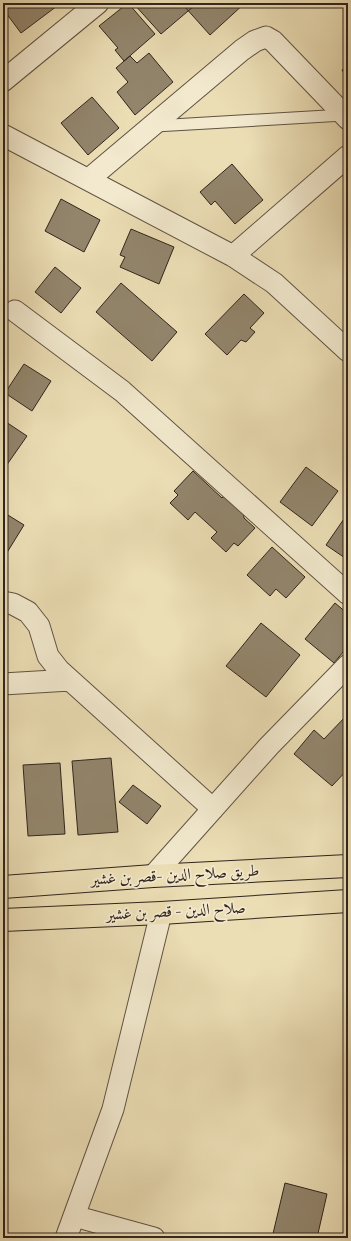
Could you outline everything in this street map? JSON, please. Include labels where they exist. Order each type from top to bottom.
[{"type":"highway","name":"طريق صلاح الدين -قصر بن غشير","points":[[3,887],[153,876],[348,866]]},
{"type":"highway","points":[[66,882],[67,918]]},
{"type":"highway","name":"صلاح الدين - قصر بن غشير","points":[[3,920],[161,913],[348,900]]},
{"type":"street","points":[[3,81],[98,3]]},
{"type":"street","points":[[89,180],[242,50],[255,41],[266,37],[273,41],[346,117]]},
{"type":"street","points":[[3,135],[233,256],[274,283],[348,351]]},
{"type":"street","points":[[233,256],[348,156]]},
{"type":"street","points":[[15,311],[122,391],[348,594]]},
{"type":"street","points":[[3,602],[13,604],[28,612],[39,626],[48,656],[70,680],[213,809]]},
{"type":"street","points":[[153,876],[269,746],[348,665]]},
{"type":"street","points":[[3,684],[70,680]]},
{"type":"street","points":[[66,1238],[112,1108],[161,913]]},
{"type":"street","points":[[74,1216],[154,1238]]},
{"type":"lane","points":[[152,126],[346,117]]},
{"type":"building","points":[[9,3],[55,3],[57,6],[21,33],[3,9]]},
{"type":"building","points":[[128,3],[155,34],[124,61],[115,50],[118,48],[99,26]]},
{"type":"building","points":[[133,3],[191,3],[194,6],[161,34]]},
{"type":"building","points":[[188,3],[245,3],[210,35],[184,6]]},
{"type":"building","points":[[149,53],[173,82],[135,115],[117,92],[128,82],[116,68],[130,56],[137,63]]},
{"type":"building","points":[[348,66],[348,79],[342,70]]},
{"type":"building","points":[[92,97],[119,128],[88,155],[61,123]]},
{"type":"building","points":[[232,164],[263,200],[235,224],[215,201],[211,205],[200,192]]},
{"type":"building","points":[[61,199],[100,220],[84,252],[45,231]]},
{"type":"building","points":[[131,229],[174,247],[159,284],[120,267],[125,257],[120,255]]},
{"type":"building","points":[[55,267],[81,288],[61,313],[35,292]]},
{"type":"building","points":[[121,283],[177,332],[152,361],[96,312]]},
{"type":"building","points":[[244,294],[264,313],[250,328],[255,332],[246,342],[241,340],[227,355],[205,334]]},
{"type":"building","points":[[24,364],[51,381],[32,411],[5,393]]},
{"type":"building","points":[[3,420],[27,436],[6,466],[3,464]]},
{"type":"building","points":[[306,467],[338,491],[312,526],[280,502]]},
{"type":"building","points":[[193,471],[222,498],[225,495],[243,511],[244,518],[255,528],[238,546],[234,543],[226,552],[211,538],[217,532],[195,512],[188,520],[170,503],[178,495],[174,491]]},
{"type":"building","points":[[3,512],[24,525],[3,559]]},
{"type":"building","points":[[348,513],[348,560],[326,545]]},
{"type":"building","points":[[272,547],[305,577],[286,598],[276,589],[270,596],[247,575]]},
{"type":"building","points":[[335,603],[348,614],[348,646],[334,663],[305,639]]},
{"type":"building","points":[[261,623],[300,655],[266,697],[226,666]]},
{"type":"building","points":[[347,715],[348,769],[332,786],[294,754],[314,730],[324,739]]},
{"type":"building","points":[[111,758],[118,832],[78,835],[72,761]]},
{"type":"building","points":[[60,763],[65,834],[28,836],[23,765]]},
{"type":"building","points":[[133,785],[161,806],[147,824],[119,802]]},
{"type":"building","points":[[285,1183],[327,1194],[317,1238],[272,1238]]}]
